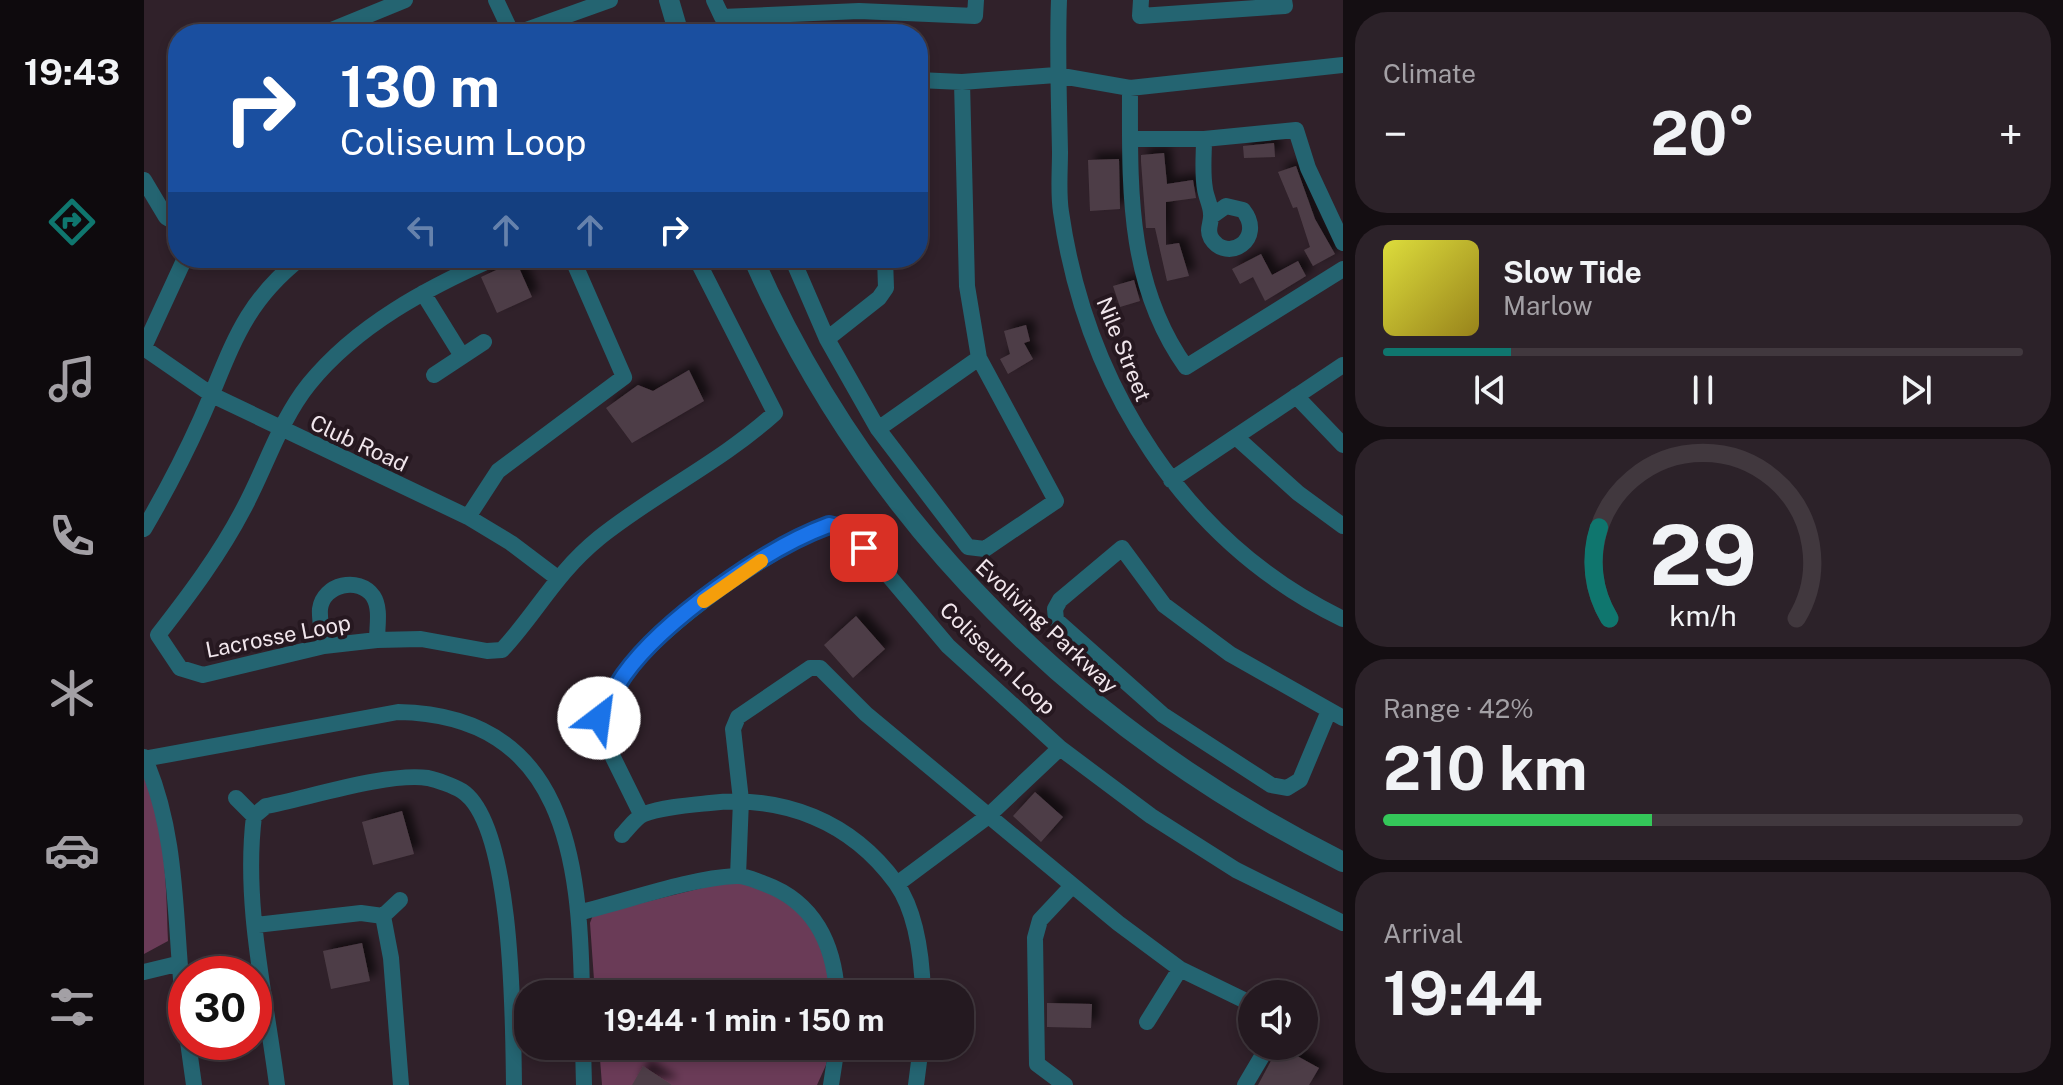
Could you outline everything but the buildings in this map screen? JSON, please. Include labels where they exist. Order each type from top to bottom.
[{"type":"street","points":[[346,24],[405,0]]},
{"type":"street","points":[[496,0],[508,24]]},
{"type":"street","points":[[542,24],[610,0]]},
{"type":"street","points":[[669,0],[676,24]]},
{"type":"street","points":[[714,0],[722,17],[859,11],[975,16],[976,0]]},
{"type":"street","name":"Nile Street","points":[[1059,0],[1056,75],[1060,209],[1072,276],[1101,360],[1128,419],[1202,518],[1244,558],[1343,619]]},
{"type":"street","points":[[1141,8],[1285,3]]},
{"type":"street","points":[[928,80],[962,82],[1056,75],[1130,88],[1343,65]]},
{"type":"street","points":[[796,268],[827,339],[878,429],[968,547],[985,549],[1056,501],[979,358],[967,286],[962,82]]},
{"type":"street","points":[[1130,88],[1128,183],[1141,268],[1168,342],[1186,367],[1343,269]]},
{"type":"street","points":[[1130,139],[1204,139],[1296,130],[1318,192],[1343,243]]},
{"type":"street","points":[[1204,139],[1204,188],[1212,216]]},
{"type":"street","points":[[144,180],[168,218]]},
{"type":"street","points":[[144,348],[180,268]]},
{"type":"street","points":[[144,529],[212,395],[241,324],[270,282],[288,268]]},
{"type":"street","name":"Lacrosse Loop","points":[[474,268],[423,293],[343,349],[310,383],[280,431],[260,477],[215,560],[151,635],[180,668],[203,675],[324,646],[377,640],[421,639],[487,651],[502,650],[556,577],[647,501],[698,472],[775,413],[701,268]]},
{"type":"street","points":[[468,517],[498,471],[624,377],[576,268]]},
{"type":"street","name":"Evoliving Parkway","points":[[758,268],[816,379],[876,472],[989,610],[1112,719],[1254,813],[1343,862]]},
{"type":"street","points":[[827,339],[879,298],[886,288],[885,268]]},
{"type":"street","points":[[423,293],[462,356]]},
{"type":"street","points":[[434,375],[484,342]]},
{"type":"street","name":"Club Road","points":[[144,348],[212,395],[280,431],[468,517],[511,543],[556,577]]},
{"type":"street","points":[[878,429],[979,358]]},
{"type":"street","points":[[1171,480],[1343,365]]},
{"type":"street","points":[[1296,396],[1343,445]]},
{"type":"street","points":[[1237,438],[1298,493],[1343,526]]},
{"type":"street","name":"Coliseum Loop","points":[[641,814],[600,731],[599,718],[625,674],[661,635],[741,572],[829,525],[850,530],[948,646],[1060,748],[1151,816],[1236,870],[1343,923]]},
{"type":"street","points":[[1122,548],[1164,605],[1230,654],[1335,716],[1300,780],[1287,788],[1271,785],[1163,715],[1056,620],[1055,609],[1060,600],[1122,548]]},
{"type":"street","points":[[324,646],[320,606],[329,592],[343,584],[360,586],[372,596],[378,612],[377,640]]},
{"type":"street","points":[[738,876],[741,800],[733,729],[738,717],[810,668],[820,668],[866,714],[1071,887],[1180,969],[1238,997]]},
{"type":"street","points":[[177,956],[171,843],[163,804],[144,758],[373,714],[433,713],[463,720],[515,750],[533,769],[549,795],[561,826],[581,912],[582,980]]},
{"type":"street","points":[[897,884],[987,817],[1060,748]]},
{"type":"street","points":[[277,1085],[256,925],[250,848],[254,816],[266,806],[401,778],[429,778],[463,792],[490,833],[510,944],[514,1085]]},
{"type":"street","points":[[236,798],[254,816]]},
{"type":"street","points":[[622,835],[641,814],[741,800],[791,807],[825,822],[866,852],[897,884],[915,928],[921,980]]},
{"type":"street","points":[[581,912],[738,876],[781,890],[806,907],[822,931],[834,962],[836,980]]},
{"type":"street","points":[[1065,1085],[1037,1064],[1035,938],[1040,920],[1071,887]]},
{"type":"street","points":[[383,916],[400,900]]},
{"type":"street","points":[[256,925],[361,913],[383,916]]},
{"type":"street","points":[[383,916],[391,958],[401,1085]]},
{"type":"street","points":[[144,972],[168,966]]},
{"type":"street","points":[[1147,1022],[1180,969]]},
{"type":"street","points":[[191,1060],[194,1085]]},
{"type":"street","points":[[583,1060],[584,1085]]},
{"type":"street","points":[[831,1085],[835,1060]]},
{"type":"street","points":[[916,1085],[919,1060]]},
{"type":"street","points":[[1245,1085],[1260,1060]]},
{"type":"shaded area","points":[[144,775],[161,836],[168,941],[144,954]]},
{"type":"shaded area","points":[[738,879],[779,894],[801,912],[818,937],[831,980],[594,980],[590,923],[593,915]]},
{"type":"shaded area","points":[[600,1060],[827,1060],[817,1085],[602,1085]]},
{"type":"slow traffic","points":[[704,601],[741,572],[761,561]]},
{"type":"route","points":[[599,718],[625,674],[661,635],[741,572],[829,525],[850,530],[864,548]]}]
